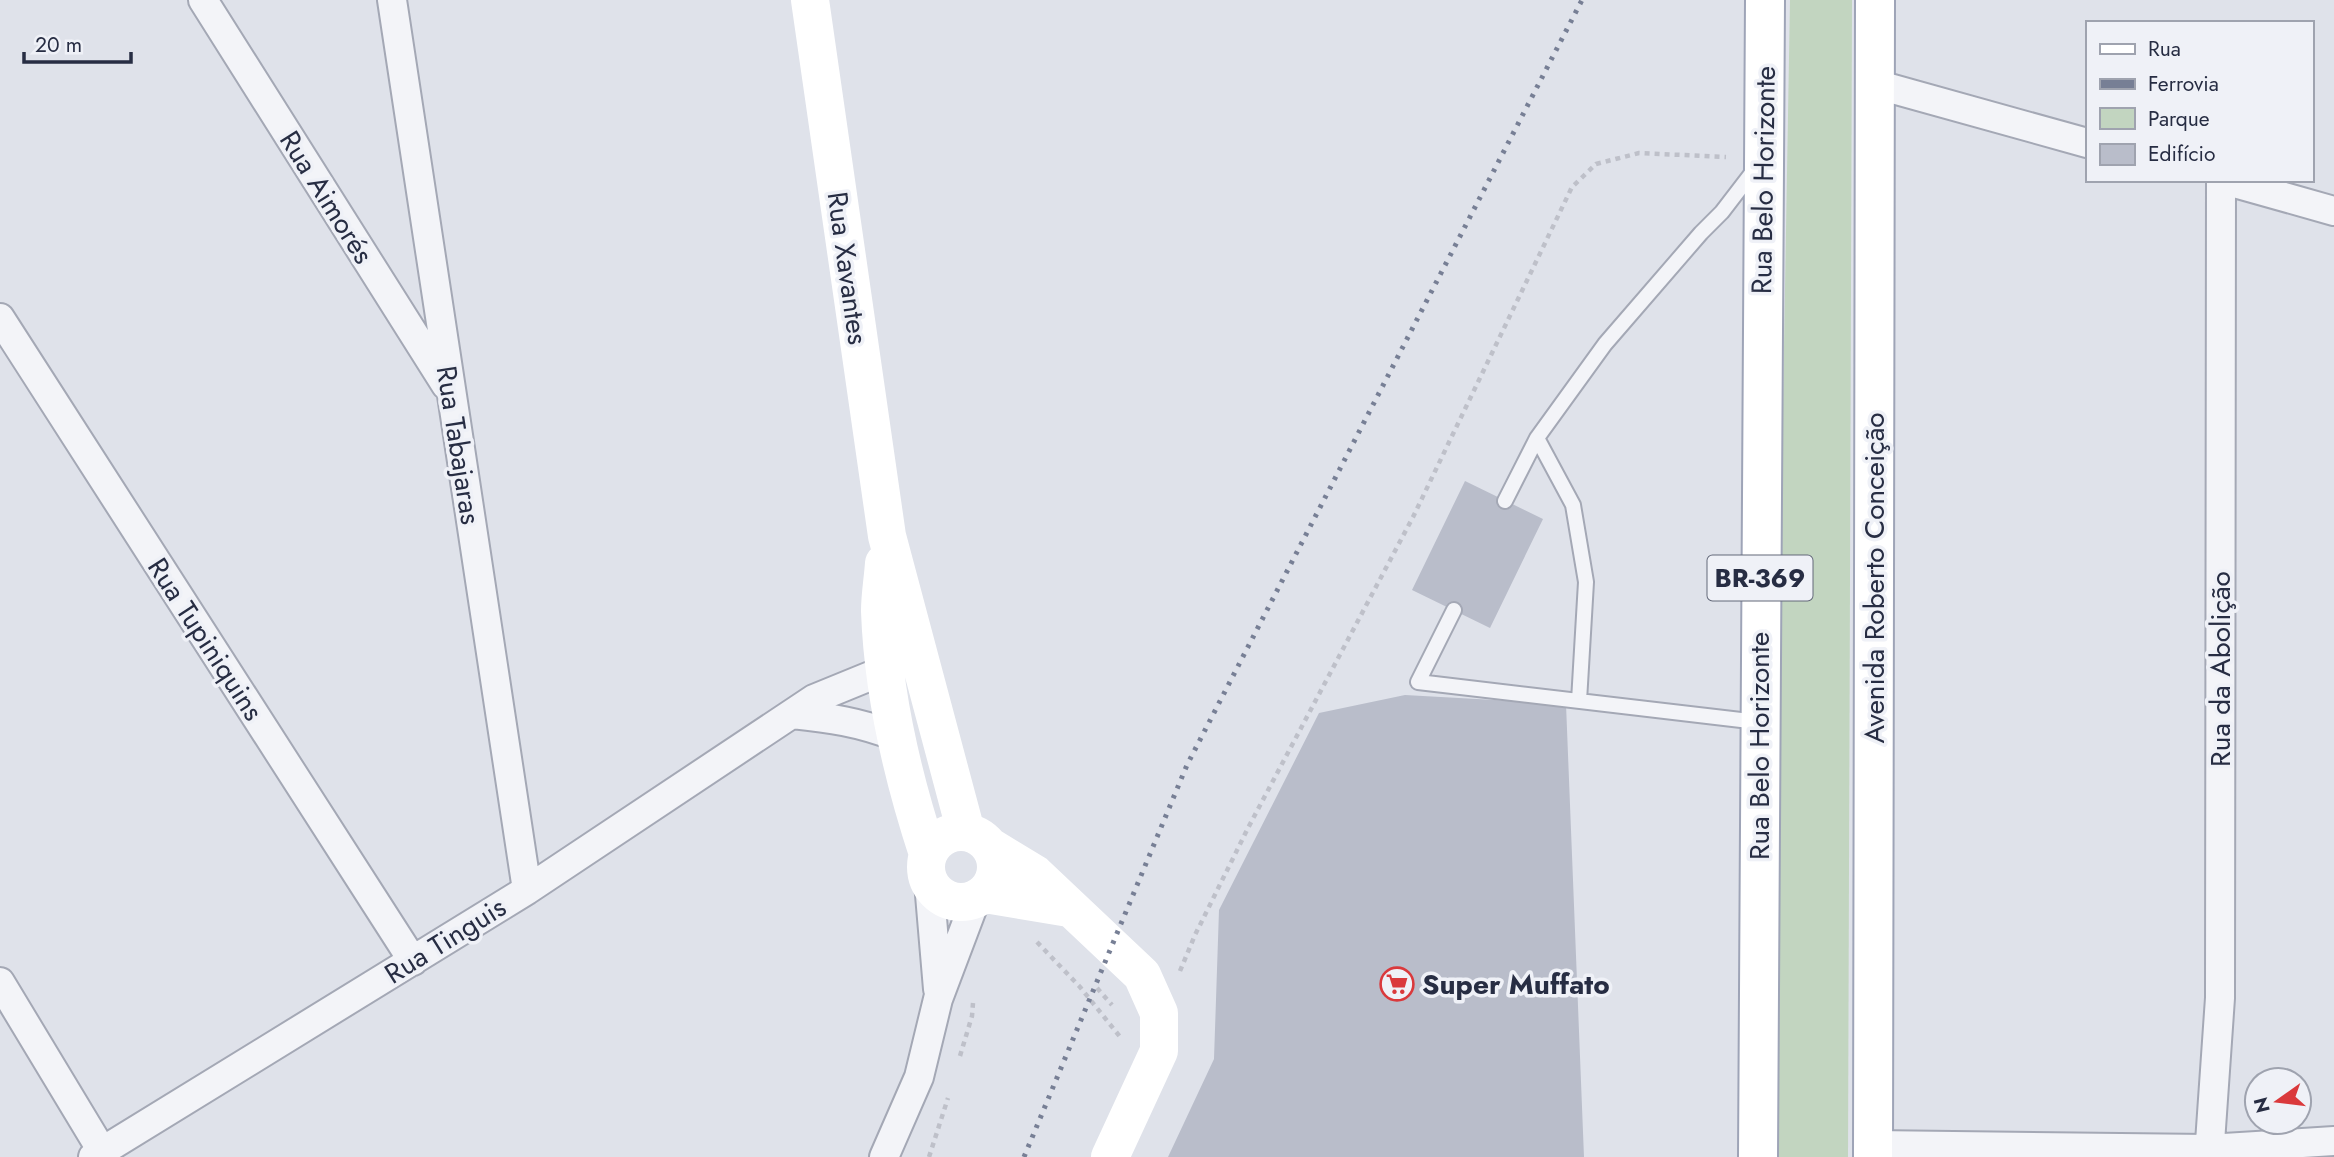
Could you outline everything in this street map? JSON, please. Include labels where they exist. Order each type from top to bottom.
[{"type":"main road","name":"Rua Xavantes","points":[[810,0],[887,536],[953,781],[978,839]]},
{"type":"main road","name":"Rua Belo Horizonte","points":[[1758,1157],[1765,0]]},
{"type":"main road","name":"Avenida Roberto Conceição","points":[[1873,1151],[1875,0]]},
{"type":"main road","name":"Rua Xavantes","points":[[887,536],[880,609],[885,670],[895,736],[928,868]]},
{"type":"main road","points":[[885,670],[903,682],[911,693],[932,758],[953,781]]},
{"type":"main road","points":[[1069,908],[980,897],[957,903],[940,897],[928,868],[937,841],[951,833],[978,839],[1035,874],[1142,975],[1159,1013],[1159,1051],[1111,1157]]},
{"type":"main road","points":[[978,839],[996,862],[994,880],[980,897]]},
{"type":"street","name":"Rua Aimorés","points":[[203,0],[452,394]]},
{"type":"street","name":"Rua Tabajaras","points":[[392,0],[527,890]]},
{"type":"street","points":[[1875,84],[2086,143]]},
{"type":"street","name":"Rua da Abolição","points":[[2209,1153],[2220,998],[2223,182]]},
{"type":"street","points":[[2230,182],[2334,211]]},
{"type":"street","name":"Rua Tupiniquins","points":[[0,318],[413,961]]},
{"type":"street","name":"Rua Tinguis","points":[[97,1154],[527,890],[814,699],[885,670]]},
{"type":"street","points":[[792,714],[842,719],[895,736]]},
{"type":"street","points":[[928,868],[939,999]]},
{"type":"street","points":[[884,1157],[919,1077],[939,999],[980,897]]},
{"type":"street","points":[[0,982],[97,1154]]},
{"type":"street","points":[[1873,1151],[2209,1153],[2334,1141]]},
{"type":"lane","points":[[1505,500],[1537,438],[1605,344],[1722,212],[1762,160]]},
{"type":"lane","points":[[1537,438],[1573,505],[1580,543],[1586,582],[1579,701]]},
{"type":"lane","points":[[1454,610],[1418,682],[1759,723]]},
{"type":"path","points":[[1177,979],[1195,935],[1248,828],[1412,517],[1572,187],[1596,164],[1639,153],[1762,160]]},
{"type":"path","points":[[1033,938],[1080,987],[1123,1041]]},
{"type":"path","points":[[1095,986],[1121,1015]]},
{"type":"path","points":[[958,1065],[972,1016],[974,992]]},
{"type":"path","points":[[929,1157],[950,1089]]},
{"type":"green space","points":[[1790,0],[1852,0],[1848,1157],[1770,1157]]},
{"type":"building","points":[[1465,481],[1543,519],[1490,628],[1412,590]]},
{"type":"building","name":"Super Muffato","points":[[1405,695],[1566,704],[1584,1157],[1168,1157],[1214,1059],[1219,910],[1319,713]]},
{"type":"railway","points":[[1024,1157],[1187,765],[1582,0]]},
{"type":"place","name":"Super Muffato","points":[[1397,984]]}]
